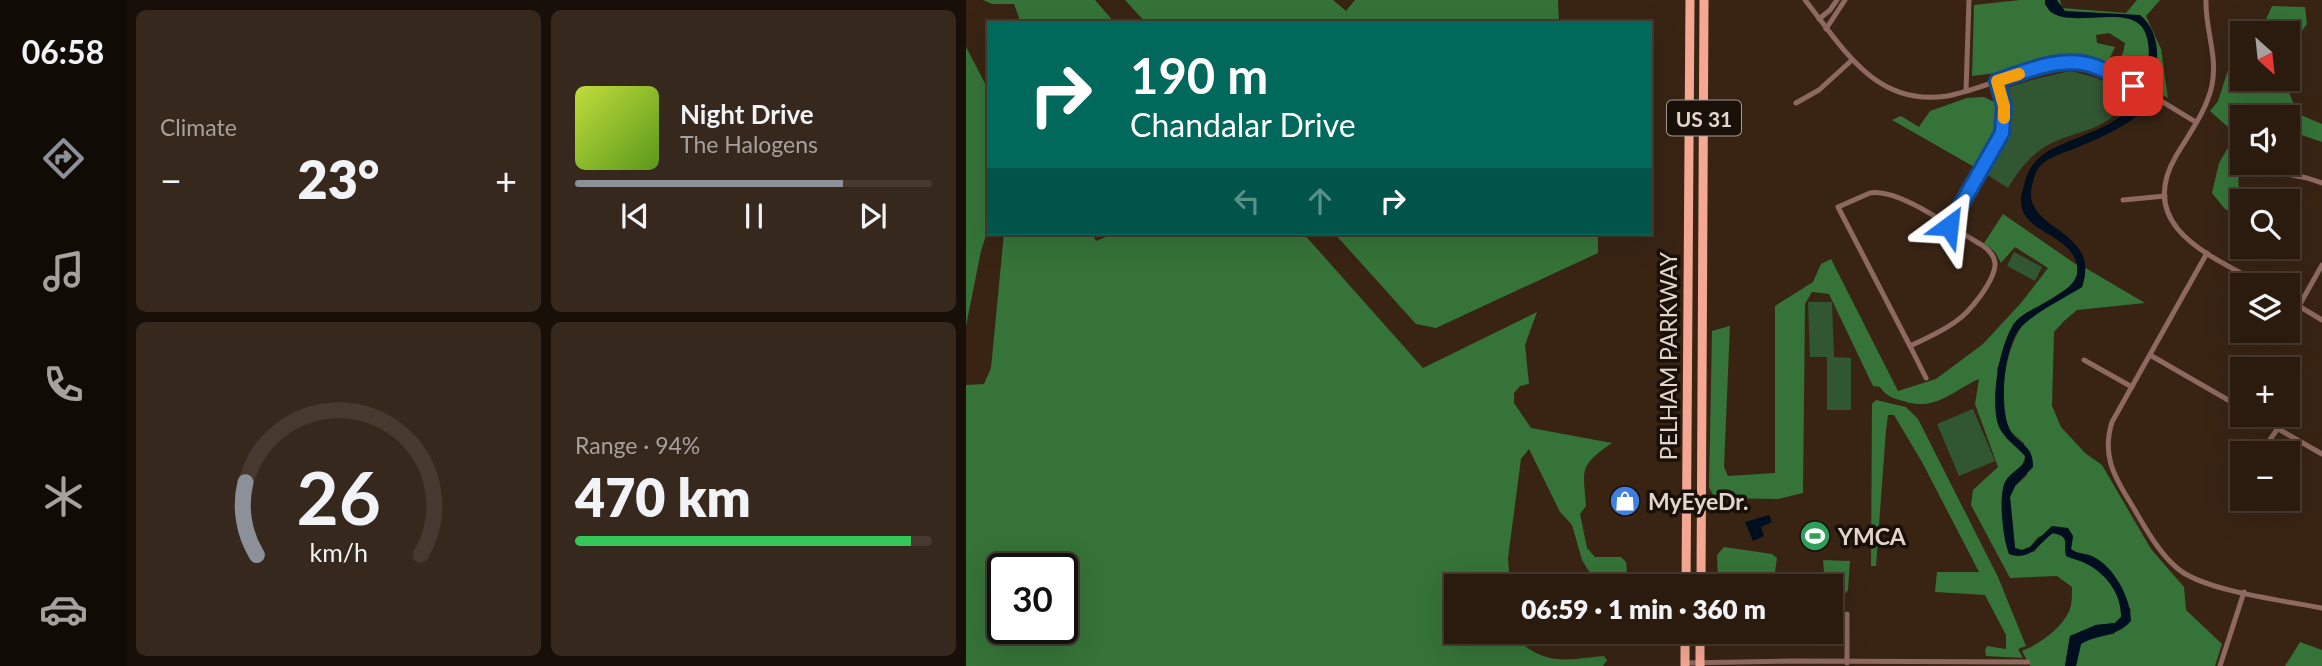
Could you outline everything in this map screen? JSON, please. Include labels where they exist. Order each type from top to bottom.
[{"type":"main road","name":"PELHAM PARKWAY","points":[[1686,574],[1690,0]]},
{"type":"main road","name":"PELHAM PARKWAY","points":[[1701,574],[1704,5]]},
{"type":"main road","points":[[1690,11],[1704,5]]},
{"type":"main road","points":[[1689,157],[1703,156]]},
{"type":"main road","points":[[1688,235],[1703,235]]},
{"type":"main road","points":[[1688,321],[1702,321]]},
{"type":"main road","points":[[1686,510],[1701,506]]},
{"type":"main road","points":[[1685,644],[1685,665]]},
{"type":"main road","points":[[1700,644],[1700,665]]},
{"type":"street","points":[[1805,0],[1852,60],[1878,82],[1901,92],[1939,97],[2047,66],[2075,62],[2094,66],[2196,122]]},
{"type":"street","points":[[1819,19],[1837,0]]},
{"type":"street","points":[[1826,29],[1845,0]]},
{"type":"street","points":[[1966,91],[1969,0]]},
{"type":"street","points":[[2206,0],[2214,71],[2207,100],[2168,172],[2165,196],[2167,209],[2183,237],[2242,273]]},
{"type":"street","points":[[1796,103],[1819,90],[1852,60]]},
{"type":"street","points":[[1949,226],[2002,133],[2004,106],[1997,81]]},
{"type":"street","points":[[2292,175],[2322,183]]},
{"type":"street","points":[[1910,346],[1964,315],[1979,298],[1994,270],[1995,262],[1987,248],[1909,203],[1885,193],[1866,194],[1838,207],[1926,378]]},
{"type":"street","points":[[2123,200],[2165,196]]},
{"type":"street","points":[[2207,253],[2112,422],[2107,453],[2114,476],[2159,548],[2179,570],[2213,586],[2322,608]]},
{"type":"street","points":[[2300,304],[2322,265]]},
{"type":"street","points":[[2300,307],[2322,320]]},
{"type":"street","points":[[2150,355],[2230,401]]},
{"type":"street","points":[[2084,360],[2132,387]]},
{"type":"street","points":[[2269,441],[2278,428],[2322,454]]},
{"type":"street","points":[[2220,666],[2244,592]]},
{"type":"street","points":[[1847,614],[1847,663]]},
{"type":"street","points":[[1685,665],[1718,661],[2028,662]]},
{"type":"green space","points":[[983,0],[1095,0],[1113,21],[1020,21],[1014,4],[992,4]]},
{"type":"green space","points":[[1125,0],[1333,0],[1346,11],[1355,0],[1558,0],[1559,21],[1144,21]]},
{"type":"green space","points":[[2020,0],[2060,0],[2062,8],[2126,13],[2137,0],[2160,0],[2146,16],[2161,49],[2168,98],[2136,81],[2131,73],[2115,66],[2123,53],[2125,43],[2109,33],[2096,35],[2097,43],[2115,47],[2106,66],[2065,61],[2042,64],[2003,76],[1996,73],[1972,76],[1974,5]]},
{"type":"green space","points":[[2272,6],[2305,7],[2307,24],[2300,33],[2300,21],[2265,21]]},
{"type":"green space","points":[[966,47],[987,87],[987,232],[966,326]]},
{"type":"green space","points":[[2229,67],[2230,91],[2288,91],[2294,105],[2230,105],[2230,129],[2210,111],[2218,101]]},
{"type":"green space","points":[[2070,71],[2107,82],[2116,88],[2123,95],[2123,103],[2117,113],[2103,123],[2042,149],[2025,164],[2008,188],[1986,174],[2003,143],[2010,121],[2010,99],[2006,88]]},
{"type":"green space","points":[[1984,97],[1996,103],[1998,121],[1994,137],[1976,168],[1892,120],[1901,116],[1919,127],[1930,111],[1967,98]]},
{"type":"green space","points":[[2300,115],[2322,124],[2322,142],[2300,134]]},
{"type":"green space","points":[[2230,144],[2230,175],[2240,175],[2239,189],[2230,189],[2230,212],[2212,193],[2219,163]]},
{"type":"green space","points":[[2003,214],[2077,265],[2077,277],[2072,285],[2013,324],[1997,369],[2006,438],[2025,456],[2021,466],[2007,479],[2009,554],[2034,552],[2043,540],[2053,533],[2061,535],[2066,540],[2065,551],[2102,575],[2116,594],[2121,609],[2121,617],[2115,623],[2096,625],[2070,636],[2065,666],[2030,666],[2022,651],[2044,639],[2064,620],[2071,605],[2072,587],[2057,576],[2010,578],[1971,505],[1973,490],[1998,467],[1975,404],[1979,379],[1943,399],[1925,404],[1914,404],[1890,396],[1880,387],[1873,386],[1829,294],[1812,292],[1805,304],[1803,493],[1778,499],[1717,498],[1709,487],[1712,331],[1730,326],[1724,467],[1728,476],[1775,473],[1775,306],[1813,282],[1821,264],[1831,259],[1898,391],[1936,379],[1983,344],[2021,303],[2048,268],[2015,247],[2001,263],[1995,252],[1984,243]]},
{"type":"green space","points":[[1004,235],[1093,235],[1096,241],[1106,235],[1305,235],[1423,368],[1537,312],[1525,345],[1529,384],[1520,386],[1514,393],[1514,403],[1531,428],[1612,443],[1588,463],[1584,475],[1586,506],[1580,514],[1587,548],[1595,557],[1621,557],[1626,562],[1627,571],[1624,574],[1591,574],[1582,560],[1572,525],[1560,512],[1529,449],[1521,459],[1508,558],[1509,574],[1444,574],[1444,644],[1522,644],[1537,653],[1556,659],[1604,656],[1607,660],[1603,666],[966,666],[966,385],[984,384],[991,368]]},
{"type":"green space","points":[[1336,235],[1598,235],[1598,253],[1436,328],[1416,324]]},
{"type":"green space","points":[[2014,252],[2042,267],[2035,281],[2007,266]]},
{"type":"green space","points":[[2084,267],[2145,303],[2077,310],[2054,332],[2052,406],[2061,427],[2085,453],[2102,465],[2151,549],[2184,587],[2186,610],[2222,644],[2215,666],[2076,666],[2081,644],[2090,638],[2114,634],[2131,610],[2093,557],[2071,549],[2073,536],[2067,528],[2038,537],[2030,547],[2022,550],[2015,548],[2010,497],[2015,486],[2027,475],[2024,443],[2010,430],[2005,417],[2004,378],[2010,351],[2024,324],[2082,287]]},
{"type":"green space","points":[[1808,302],[1832,302],[1832,357],[1851,358],[1851,410],[1827,410],[1827,357],[1810,357]]},
{"type":"green space","points":[[1876,400],[1906,407],[1918,419],[1998,577],[2026,646],[2018,649],[2023,658],[1986,656],[1987,646],[2006,649],[2006,635],[1985,595],[1935,592],[1937,572],[1979,572],[1922,462],[1894,415],[1888,415],[1876,566],[1871,566],[1872,404]]},
{"type":"green space","points":[[1973,409],[1995,461],[1959,476],[1937,424]]},
{"type":"green space","points":[[1724,547],[1772,554],[1777,558],[1775,574],[1718,574],[1717,555]]},
{"type":"green space","points":[[1823,560],[1850,561],[1848,590],[1843,596],[1843,574],[1824,574]]},
{"type":"green space","points":[[2300,642],[2322,650],[2322,666],[2285,666]]},
{"type":"water","points":[[2045,0],[2057,0],[2065,11],[2140,15],[2151,29],[2157,52],[2155,95],[2141,113],[2105,135],[2050,159],[2036,172],[2031,198],[2037,211],[2072,240],[2081,252],[2085,267],[2082,287],[2023,325],[2011,345],[2005,374],[2004,405],[2009,428],[2028,449],[2033,459],[2033,467],[2015,486],[2010,497],[2015,548],[2022,550],[2030,547],[2052,526],[2068,528],[2073,536],[2071,549],[2092,556],[2107,567],[2120,584],[2128,603],[2131,621],[2114,633],[2081,644],[2076,666],[2065,666],[2070,636],[2096,625],[2115,623],[2121,617],[2119,601],[2112,586],[2100,573],[2066,556],[2062,536],[2053,533],[2033,551],[2023,556],[2009,554],[2002,518],[2003,489],[2007,479],[2025,462],[2025,456],[2000,429],[1995,405],[1998,371],[2001,354],[2012,326],[2026,313],[2066,289],[2077,273],[2077,264],[2071,253],[2063,244],[2032,223],[2025,214],[2021,203],[2029,170],[2048,151],[2105,126],[2129,110],[2145,85],[2149,50],[2145,32],[2138,23],[2115,17],[2061,17],[2050,12]]},
{"type":"water","points":[[1769,515],[1772,522],[1761,527],[1764,536],[1753,541],[1745,522]]},
{"type":"slow traffic","points":[[2004,118],[2004,106],[1997,81],[2019,74]]},
{"type":"place","name":"MyEyeDr.","points":[[1625,501]]},
{"type":"place","name":"YMCA","points":[[1815,536]]},
{"type":"route","points":[[1949,226],[2002,133],[2004,106],[1997,81],[2047,66],[2075,62],[2094,66],[2133,86]]}]
